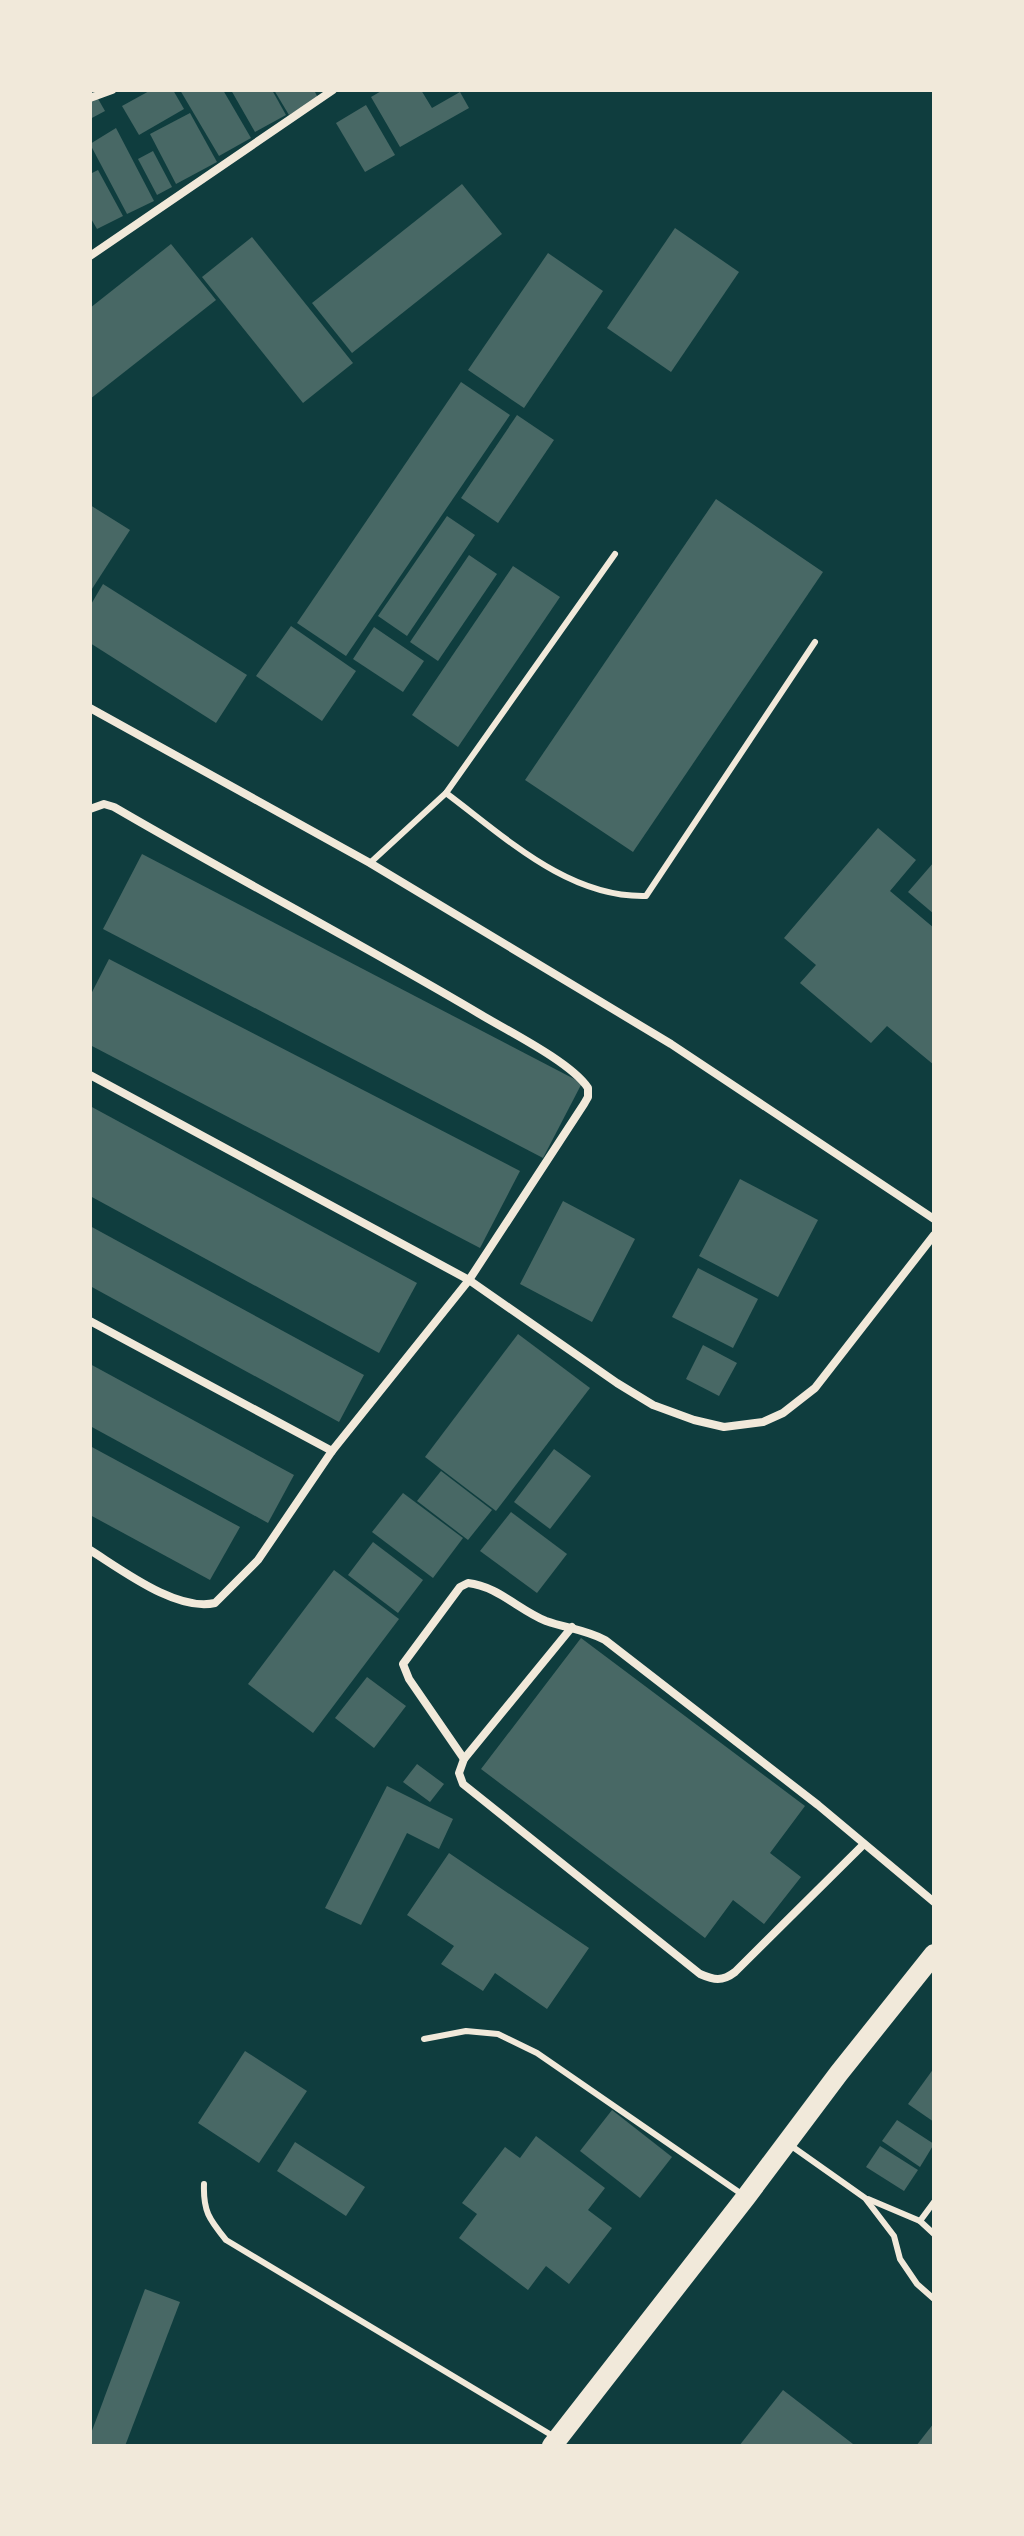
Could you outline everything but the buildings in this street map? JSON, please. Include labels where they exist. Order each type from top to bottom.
[{"type":"main road","points":[[554,2442],[934,1954]]},
{"type":"street","points":[[90,98],[112,90]]},
{"type":"street","points":[[90,256],[333,90]]},
{"type":"street","points":[[90,708],[370,863],[671,1044],[934,1219]]},
{"type":"street","points":[[90,809],[104,804],[114,807],[360,943],[523,1040],[583,1079],[588,1088],[584,1104],[469,1280],[332,1451],[258,1560],[215,1603],[205,1606],[192,1604],[151,1587],[90,1550]]},
{"type":"street","points":[[90,1075],[469,1280],[653,1405],[724,1427],[763,1422],[783,1413],[815,1388],[934,1235]]},
{"type":"street","points":[[90,1321],[332,1451]]},
{"type":"street","points":[[464,1759],[409,1679],[403,1664],[460,1587],[468,1583],[480,1585],[546,1620],[605,1640],[818,1805],[934,1902]]},
{"type":"street","points":[[572,1627],[464,1759],[459,1773],[463,1784],[700,1974],[725,1980],[863,1845]]},
{"type":"lane","points":[[370,863],[446,793],[615,554]]},
{"type":"lane","points":[[446,793],[551,871],[623,897],[646,896],[815,642]]},
{"type":"lane","points":[[424,2039],[466,2031],[498,2034],[537,2053],[746,2197]]},
{"type":"lane","points":[[787,2143],[865,2198],[920,2221],[934,2234]]},
{"type":"lane","points":[[204,2184],[208,2218],[226,2240],[554,2442]]},
{"type":"lane","points":[[865,2198],[894,2236],[900,2259],[917,2284],[934,2299]]},
{"type":"lane","points":[[920,2221],[934,2202]]}]
